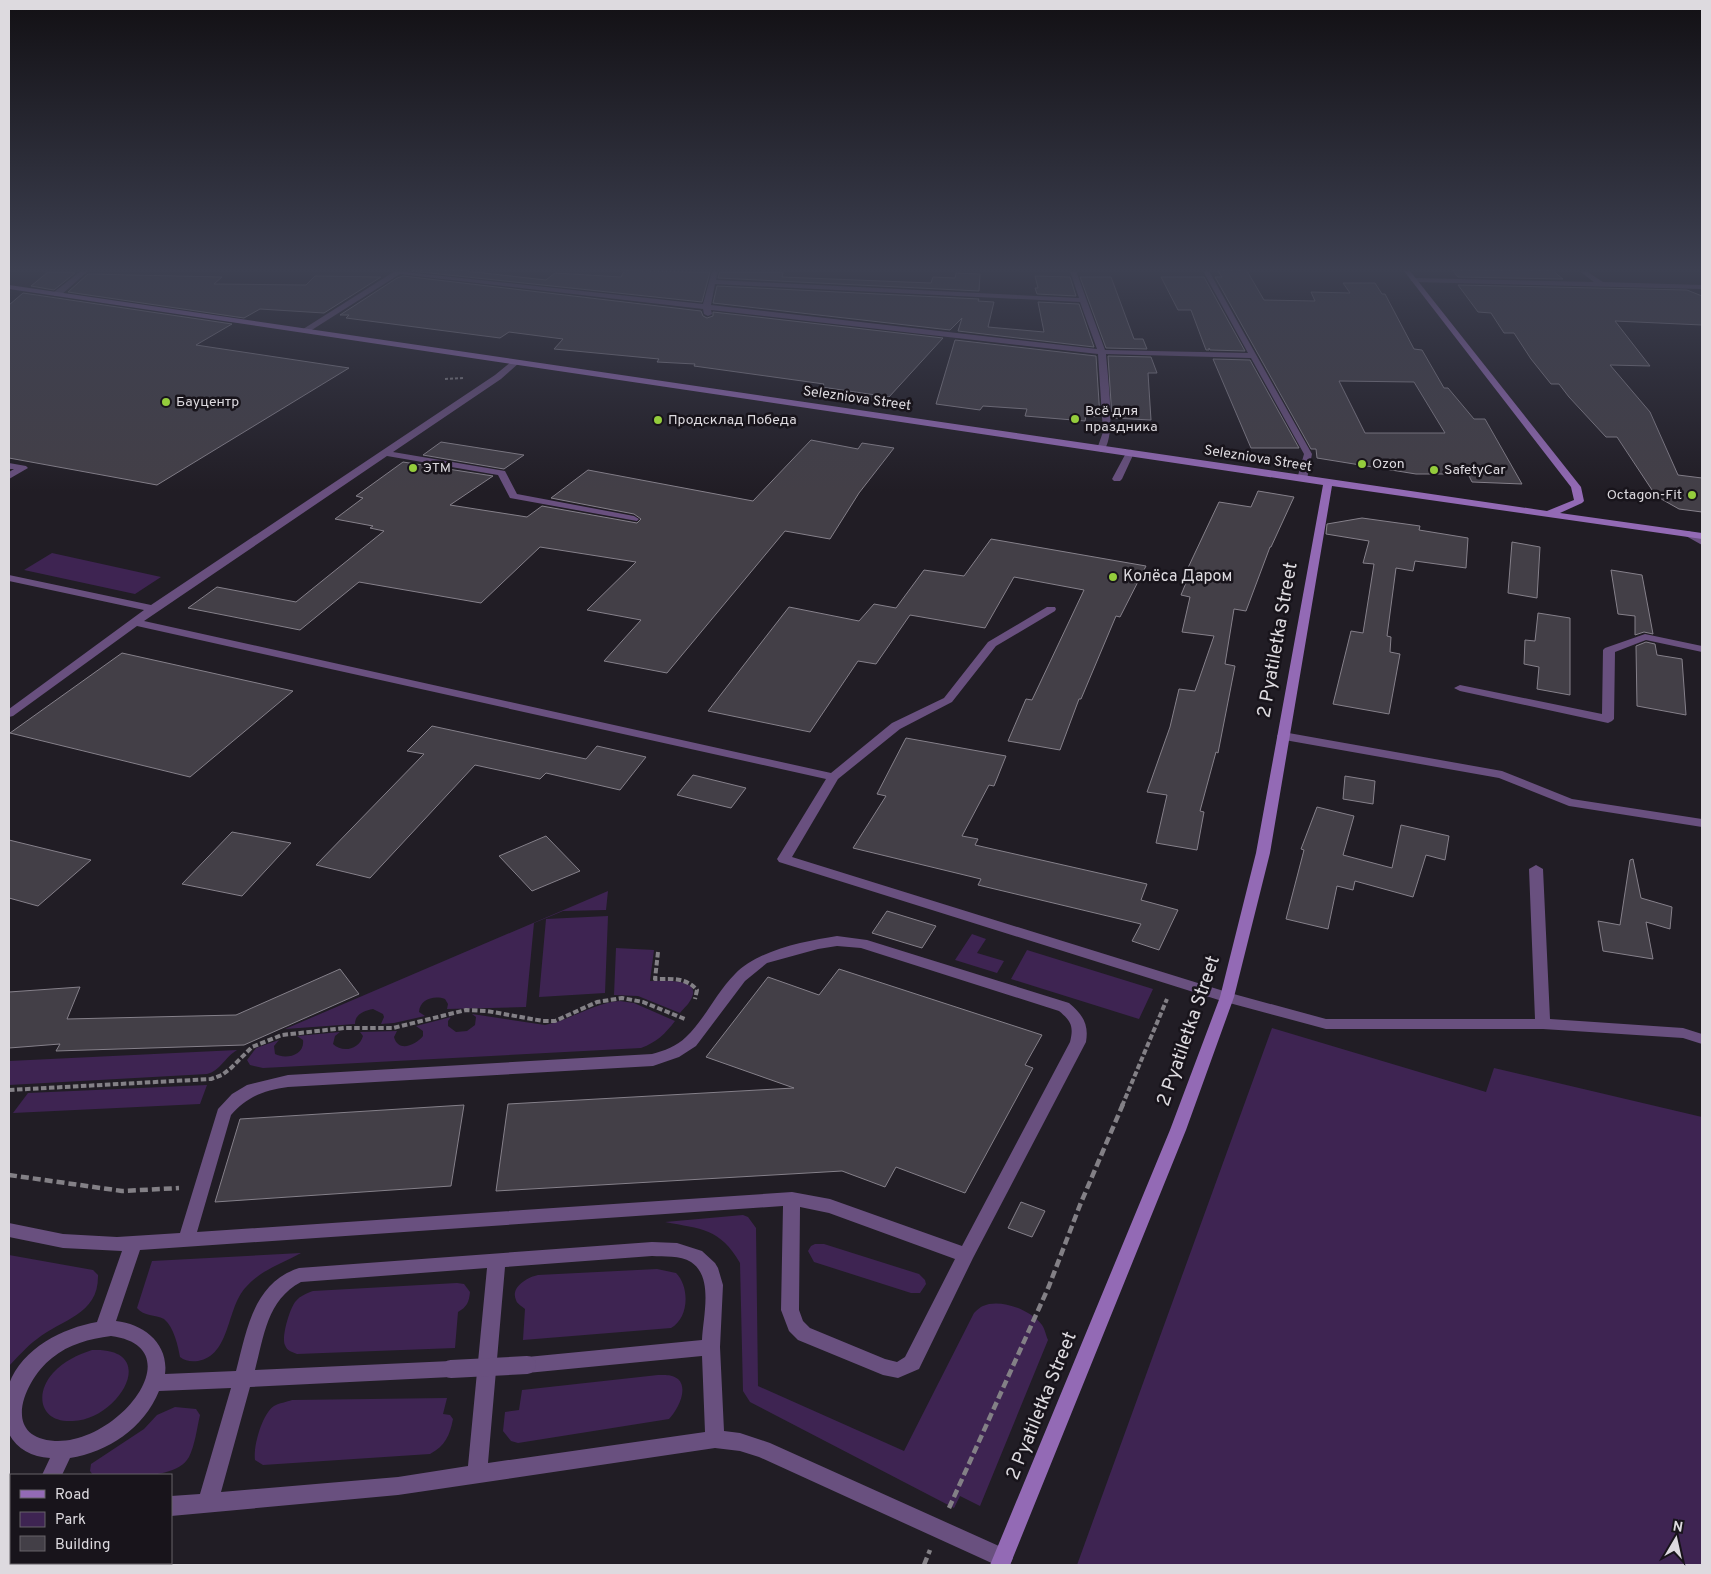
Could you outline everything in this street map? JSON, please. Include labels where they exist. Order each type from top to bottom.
[{"type":"street","name":"Selezniova Street","points":[[392,344],[1328,483],[1702,536]]},
{"type":"street","points":[[1029,344],[1102,352],[1254,356]]},
{"type":"street","points":[[1099,344],[1102,352],[1107,432],[1101,449]]},
{"type":"street","points":[[1247,344],[1308,454],[1302,479]]},
{"type":"street","points":[[1464,344],[1576,487],[1579,500],[1549,514]]},
{"type":"street","points":[[9,714],[154,609],[498,377],[514,363]]},
{"type":"street","points":[[386,452],[502,473],[513,496],[634,519]]},
{"type":"street","points":[[1117,479],[1130,453]]},
{"type":"street","points":[[9,466],[23,468],[9,476]]},
{"type":"street","name":"2 Pyatiletka Street","points":[[1002,1562],[1174,1140],[1227,997],[1263,852],[1328,483]]},
{"type":"street","points":[[1690,534],[1702,542]]},
{"type":"street","points":[[9,578],[154,609]]},
{"type":"street","points":[[1051,609],[992,644],[948,700],[896,726],[852,763],[833,776],[784,859],[1174,981],[1326,1024],[1543,1024],[1683,1033],[1702,1039]]},
{"type":"street","points":[[136,622],[833,776]]},
{"type":"street","points":[[1460,688],[1608,719],[1609,650],[1645,637],[1702,649]]},
{"type":"street","points":[[1283,736],[1502,775],[1569,802],[1702,822]]},
{"type":"street","points":[[1536,869],[1543,1024]]},
{"type":"street","points":[[186,1240],[224,1113],[234,1101],[247,1091],[265,1084],[288,1081],[652,1060],[674,1053],[691,1042],[740,977],[762,960],[817,944],[837,941],[862,943],[1064,1007],[1076,1016],[1081,1028],[1078,1042],[912,1363],[898,1370],[883,1368],[804,1334],[795,1325],[790,1310],[792,1199]]},
{"type":"street","points":[[9,1230],[63,1241],[134,1242],[186,1240],[792,1199],[830,1206],[966,1256]]},
{"type":"street","points":[[104,1329],[134,1242]]},
{"type":"street","points":[[208,1502],[262,1310],[272,1294],[286,1280],[299,1274],[652,1249],[677,1250],[696,1256],[709,1268],[714,1285],[712,1347],[715,1439]]},
{"type":"street","points":[[477,1474],[497,1259]]},
{"type":"street","points":[[111,1328],[130,1331],[146,1340],[155,1354],[157,1371],[153,1383],[151,1391],[137,1411],[118,1430],[93,1442],[63,1450],[44,1449],[24,1441],[13,1427],[10,1409],[12,1389],[26,1370],[44,1352],[65,1339],[88,1331],[111,1328]]},
{"type":"street","points":[[153,1383],[527,1365],[712,1347]]},
{"type":"street","points":[[172,1506],[398,1486],[715,1439],[740,1442],[763,1450],[940,1530],[1002,1562]]},
{"type":"street","points":[[52,1474],[63,1450]]},
{"type":"path","points":[[924,1565],[1049,1286],[1080,1205],[1174,981]]},
{"type":"path","points":[[9,1090],[210,1079],[222,1075],[252,1047],[265,1040],[282,1035],[344,1028],[393,1028],[466,1010],[487,1011],[537,1021],[555,1021],[597,1002],[609,999],[628,999],[643,1002],[703,1026]]},
{"type":"path","points":[[9,1175],[122,1191],[181,1188]]},
{"type":"green space","points":[[52,553],[161,577],[135,594],[24,570]]},
{"type":"green space","points":[[608,891],[606,910],[563,911],[534,923],[526,1007],[447,1009],[448,1004],[445,999],[432,998],[425,1001],[420,1008],[419,1012],[425,1016],[394,1023],[381,1024],[384,1017],[383,1014],[373,1009],[358,1015],[355,1024],[285,1029]]},
{"type":"green space","points":[[608,916],[605,993],[539,997],[546,919]]},
{"type":"green space","points":[[972,934],[986,939],[977,953],[1004,961],[997,973],[955,960]]},
{"type":"green space","points":[[616,948],[654,950],[650,981],[678,982],[690,986],[693,991],[692,997],[680,1013],[638,996],[614,995]]},
{"type":"green space","points":[[1027,950],[1153,989],[1139,1019],[1011,979]]},
{"type":"green space","points":[[620,1001],[634,1003],[675,1021],[660,1037],[641,1048],[263,1068],[250,1065],[247,1060],[256,1048],[279,1040],[274,1046],[275,1054],[279,1056],[294,1055],[298,1053],[303,1045],[303,1040],[297,1036],[340,1032],[335,1036],[333,1044],[341,1049],[350,1049],[361,1041],[363,1036],[360,1032],[397,1031],[394,1037],[396,1042],[399,1045],[407,1046],[423,1036],[423,1031],[416,1026],[451,1017],[448,1021],[448,1026],[456,1032],[467,1031],[475,1025],[476,1017],[472,1014],[545,1025],[555,1023],[591,1008]]},
{"type":"green space","points":[[1272,1028],[1486,1092],[1494,1068],[1702,1117],[1702,1565],[1077,1565]]},
{"type":"green space","points":[[237,1050],[219,1067],[207,1074],[9,1085],[9,1061]]},
{"type":"green space","points":[[207,1085],[200,1104],[13,1113],[28,1093]]},
{"type":"green space","points":[[743,1215],[748,1217],[756,1228],[758,1386],[904,1451],[977,1310],[990,1304],[998,1303],[1023,1310],[1042,1325],[1048,1340],[980,1506],[960,1496],[954,1508],[750,1402],[743,1391],[740,1263],[733,1251],[717,1236],[699,1229],[665,1222]]},
{"type":"green space","points":[[815,1244],[824,1244],[919,1274],[926,1284],[920,1293],[911,1293],[814,1262],[808,1251]]},
{"type":"green space","points":[[301,1253],[265,1272],[246,1287],[240,1296],[217,1350],[209,1357],[198,1361],[188,1361],[180,1357],[173,1332],[164,1319],[143,1313],[137,1308],[152,1261]]},
{"type":"green space","points":[[9,1255],[93,1270],[98,1275],[97,1288],[86,1308],[37,1339],[9,1366]]},
{"type":"green space","points":[[657,1269],[676,1273],[684,1286],[686,1302],[684,1310],[677,1323],[671,1328],[523,1340],[525,1309],[517,1303],[515,1295],[521,1283],[530,1278],[538,1275]]},
{"type":"green space","points":[[464,1284],[470,1292],[467,1304],[458,1312],[455,1348],[297,1354],[288,1350],[285,1345],[285,1330],[294,1304],[304,1295],[313,1291]]},
{"type":"green space","points":[[92,1350],[113,1352],[125,1360],[129,1371],[126,1384],[118,1397],[106,1409],[90,1417],[73,1421],[53,1417],[47,1412],[42,1398],[47,1381],[66,1362]]},
{"type":"green space","points":[[658,1375],[673,1376],[681,1383],[681,1400],[669,1419],[518,1443],[511,1441],[503,1431],[505,1412],[519,1410],[522,1390]]},
{"type":"green space","points":[[447,1398],[443,1414],[450,1415],[453,1419],[450,1430],[443,1444],[430,1454],[263,1465],[255,1460],[257,1439],[262,1423],[270,1410],[281,1403],[292,1400]]},
{"type":"green space","points":[[175,1407],[196,1409],[200,1415],[191,1452],[182,1465],[159,1474],[92,1474],[90,1471],[91,1464],[144,1429],[157,1415]]},
{"type":"building","name":"Бауцентр","points":[[9,344],[197,344],[349,368],[157,485],[9,458]]},
{"type":"building","points":[[558,344],[937,344],[889,397],[822,387],[824,384],[694,366],[695,364],[657,362],[659,359],[554,349]]},
{"type":"building","points":[[954,344],[994,344],[1096,356],[1100,417],[1086,416],[1085,421],[1025,416],[1027,409],[983,406],[980,410],[936,404]]},
{"type":"building","points":[[1072,344],[1093,344],[1094,347]]},
{"type":"building","points":[[1105,344],[1145,344],[1147,349],[1106,348]]},
{"type":"building","points":[[1204,344],[1241,344],[1245,351],[1210,350],[1209,348],[1209,350],[1206,350]]},
{"type":"building","points":[[1253,344],[1412,344],[1414,349],[1422,350],[1444,388],[1448,388],[1474,419],[1485,419],[1522,484],[1472,482],[1468,474],[1416,474],[1317,458],[1316,449],[1311,449]],"holes":[[[1339,381],[1414,382],[1445,433],[1365,433]]]},
{"type":"building","points":[[1521,344],[1633,344],[1650,366],[1610,365],[1650,412],[1678,475],[1702,478],[1702,512],[1679,509],[1656,496],[1617,437],[1606,437],[1559,384],[1551,384]]},
{"type":"building","points":[[1108,356],[1151,357],[1157,373],[1148,373],[1151,420],[1112,418]]},
{"type":"building","points":[[1213,359],[1250,360],[1299,448],[1251,448]]},
{"type":"building","points":[[811,440],[858,449],[862,443],[894,448],[859,493],[830,539],[785,531],[667,673],[604,661],[641,620],[587,610],[636,562],[540,547],[481,603],[359,582],[300,630],[188,608],[217,587],[296,602],[384,531],[370,528],[373,526],[335,519],[363,498],[356,496],[403,462],[493,476],[450,505],[527,517],[542,506],[637,523],[641,519],[634,514],[551,498],[588,470],[753,501]]},
{"type":"building","points":[[441,442],[524,455],[504,469],[423,455]]},
{"type":"building","points":[[1258,491],[1294,497],[1270,547],[1246,611],[1234,609],[1225,664],[1235,666],[1218,753],[1216,752],[1200,811],[1204,812],[1197,850],[1156,843],[1167,795],[1147,792],[1170,727],[1179,689],[1195,691],[1214,636],[1182,632],[1190,597],[1181,595],[1190,573],[1186,572],[1219,502],[1251,507]]},
{"type":"building","points":[[1362,518],[1420,526],[1419,530],[1468,538],[1466,568],[1415,561],[1413,571],[1396,568],[1387,636],[1391,637],[1390,652],[1400,654],[1389,714],[1333,704],[1351,631],[1363,633],[1374,564],[1363,563],[1369,541],[1326,534],[1327,524]]},
{"type":"building","points":[[991,539],[1146,566],[1120,617],[1116,616],[1081,699],[1079,699],[1060,750],[1008,741],[1026,699],[1032,700],[1084,590],[1014,577],[985,628],[910,615],[876,664],[858,661],[810,732],[708,711],[789,607],[859,621],[874,604],[896,608],[924,570],[964,576]]},
{"type":"building","points":[[1512,542],[1540,547],[1537,598],[1508,593]]},
{"type":"building","points":[[1611,570],[1642,575],[1653,634],[1644,632],[1635,635],[1635,616],[1618,614]]},
{"type":"building","points":[[1538,613],[1570,618],[1570,695],[1537,689],[1539,667],[1524,664],[1525,640],[1535,641]]},
{"type":"building","points":[[1646,642],[1655,644],[1657,655],[1682,659],[1686,715],[1637,706],[1636,646]]},
{"type":"building","points":[[122,653],[293,691],[190,777],[10,733]]},
{"type":"building","points":[[432,726],[586,759],[597,746],[646,757],[620,790],[546,773],[540,779],[475,765],[370,878],[316,865],[424,754],[407,751]]},
{"type":"building","points":[[906,738],[1006,756],[994,786],[989,785],[962,836],[978,839],[975,845],[1147,884],[1141,900],[1178,910],[1159,950],[1132,941],[1141,924],[978,885],[981,879],[853,848],[886,796],[877,794]]},
{"type":"building","points":[[693,775],[746,788],[731,808],[677,795]]},
{"type":"building","points":[[1345,776],[1375,781],[1373,804],[1343,799]]},
{"type":"building","points":[[1317,807],[1354,816],[1343,855],[1392,868],[1401,825],[1449,836],[1445,860],[1426,855],[1413,897],[1355,881],[1353,890],[1337,886],[1328,929],[1286,919],[1304,850],[1301,849]]},
{"type":"building","points":[[232,832],[291,843],[242,896],[182,884]]},
{"type":"building","points":[[546,836],[580,871],[532,891],[499,856]]},
{"type":"building","points":[[9,840],[91,860],[38,906],[9,898]]},
{"type":"building","points":[[1633,859],[1641,898],[1672,907],[1670,929],[1646,922],[1653,959],[1603,951],[1598,921],[1620,925],[1630,860]]},
{"type":"building","points":[[887,911],[936,926],[922,948],[872,933]]},
{"type":"building","points":[[340,969],[359,994],[244,1045],[56,1051],[60,1044],[9,1048],[9,992],[80,987],[67,1019],[236,1015]]},
{"type":"building","points":[[839,969],[1042,1035],[1025,1065],[1033,1068],[965,1193],[896,1167],[885,1187],[842,1171],[496,1191],[508,1104],[794,1088],[706,1057],[768,977],[819,995]]},
{"type":"building","points":[[464,1105],[451,1186],[215,1202],[240,1119]]},
{"type":"building","points":[[1021,1202],[1045,1211],[1032,1237],[1008,1228]]},
{"type":"place","name":"Бауцентр","points":[[166,402]]},
{"type":"place","name":"Всё для праздника","points":[[1075,419]]},
{"type":"place","name":"Продсклад Победа","points":[[658,420]]},
{"type":"place","name":"Ozon","points":[[1362,464]]},
{"type":"place","name":"ЭТМ","points":[[413,468]]},
{"type":"place","name":"SafetyCar","points":[[1434,470]]},
{"type":"place","name":"Octagon-Fit","points":[[1692,495]]},
{"type":"place","name":"Колёса Даром","points":[[1113,577]]}]
